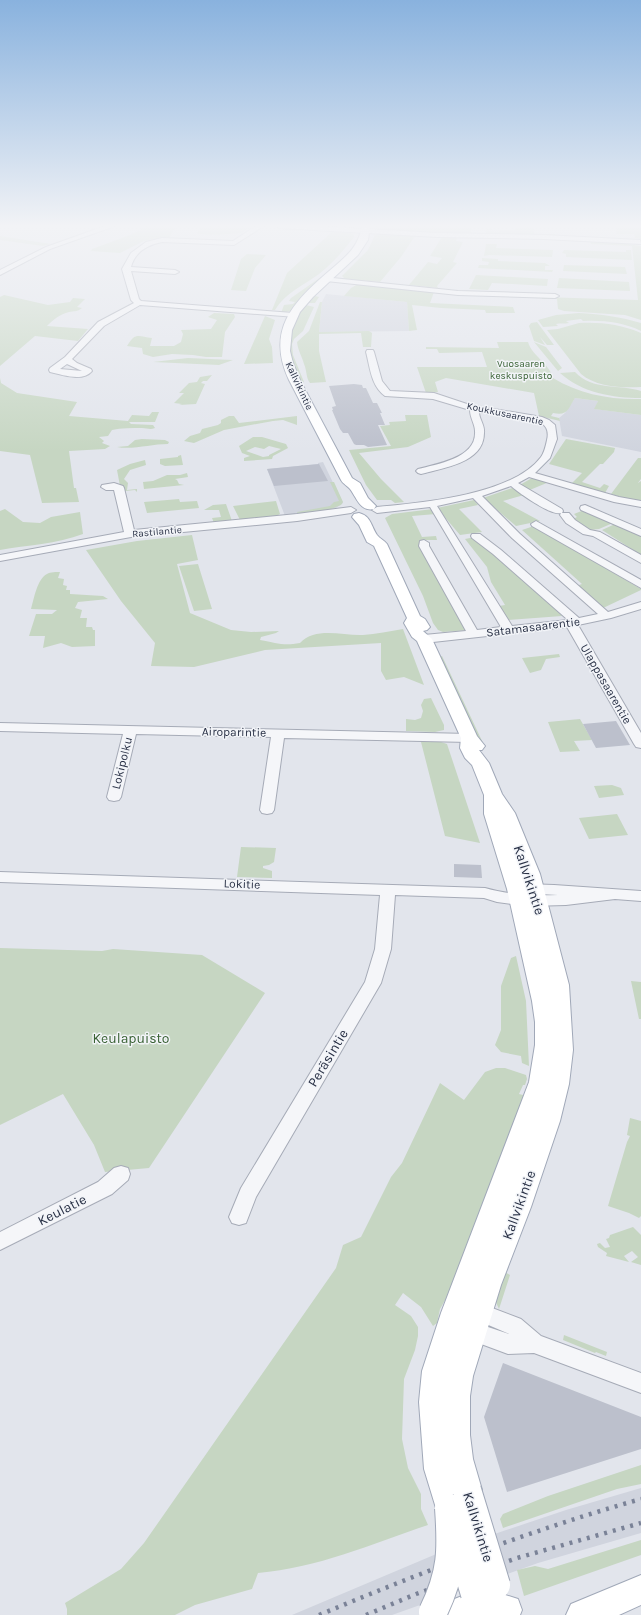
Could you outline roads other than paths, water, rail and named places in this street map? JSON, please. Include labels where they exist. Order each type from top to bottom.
[{"type":"main road","name":"Kallvikintie","points":[[303,301],[293,315],[285,335],[285,352],[289,366],[347,480],[347,487],[354,501],[363,512],[365,523],[372,539],[380,544],[414,618],[412,623],[417,634],[424,639],[469,738],[469,748],[474,758],[480,763],[493,795],[493,814],[527,895],[559,985],[562,1026],[562,1055],[558,1084],[548,1121],[519,1207],[469,1319],[440,1355],[434,1384],[435,1443],[453,1495],[473,1607]]},
{"type":"main road","points":[[453,1495],[452,1554],[448,1579],[473,1607]]},
{"type":"main road","points":[[582,1615],[641,1590]]},
{"type":"street","points":[[68,359],[100,324],[138,303],[293,315]]},
{"type":"street","name":"Koukkusaarentie","points":[[363,512],[432,505],[486,492],[521,478],[535,469],[546,456],[552,444],[552,427],[549,423],[542,420],[475,408],[434,396],[398,395],[385,392],[375,372],[370,352]]},
{"type":"street","points":[[421,471],[456,461],[476,448],[480,434],[474,414],[475,408]]},
{"type":"street","points":[[533,476],[618,500],[641,504]]},
{"type":"street","points":[[515,485],[531,496],[562,513],[570,519],[570,521],[587,532],[596,534],[641,560]]},
{"type":"street","points":[[106,487],[114,486],[119,488],[130,534]]},
{"type":"street","points":[[478,498],[516,536],[603,613]]},
{"type":"street","points":[[618,500],[621,503],[641,512]]},
{"type":"street","points":[[434,508],[507,627]]},
{"type":"street","points":[[585,508],[641,533]]},
{"type":"street","name":"Rastilantie","points":[[0,558],[130,534],[363,512]]},
{"type":"street","points":[[536,524],[641,585]]},
{"type":"street","name":"Ulappasaarentie","points":[[476,536],[498,552],[573,621],[641,744]]},
{"type":"street","points":[[424,543],[424,546],[471,630]]},
{"type":"street","name":"Satamasaarentie","points":[[424,639],[607,616],[641,605]]},
{"type":"street","name":"Airoparintie","points":[[0,726],[469,738]]},
{"type":"street","name":"Lokipolku","points":[[114,797],[131,730]]},
{"type":"street","points":[[268,810],[278,733]]},
{"type":"street","name":"Lokitie","points":[[0,877],[388,889],[485,893],[491,896],[527,895],[586,898],[612,895],[641,896]]},
{"type":"street","name":"Peräsintie","points":[[239,1217],[248,1194],[372,983],[379,965],[383,947],[388,889]]},
{"type":"street","name":"Keulatie","points":[[0,1241],[105,1188],[121,1174]]},
{"type":"street","points":[[469,1319],[508,1344],[534,1343],[641,1383]]},
{"type":"railway","points":[[319,1615],[478,1552],[559,1524],[641,1499]]},
{"type":"railway","points":[[366,1615],[416,1594],[517,1558],[641,1523]]},
{"type":"park label","name":"Vuosaaren keskuspuisto","points":[[521,370]]},
{"type":"park label","name":"Keulapuisto","points":[[131,1038]]}]
